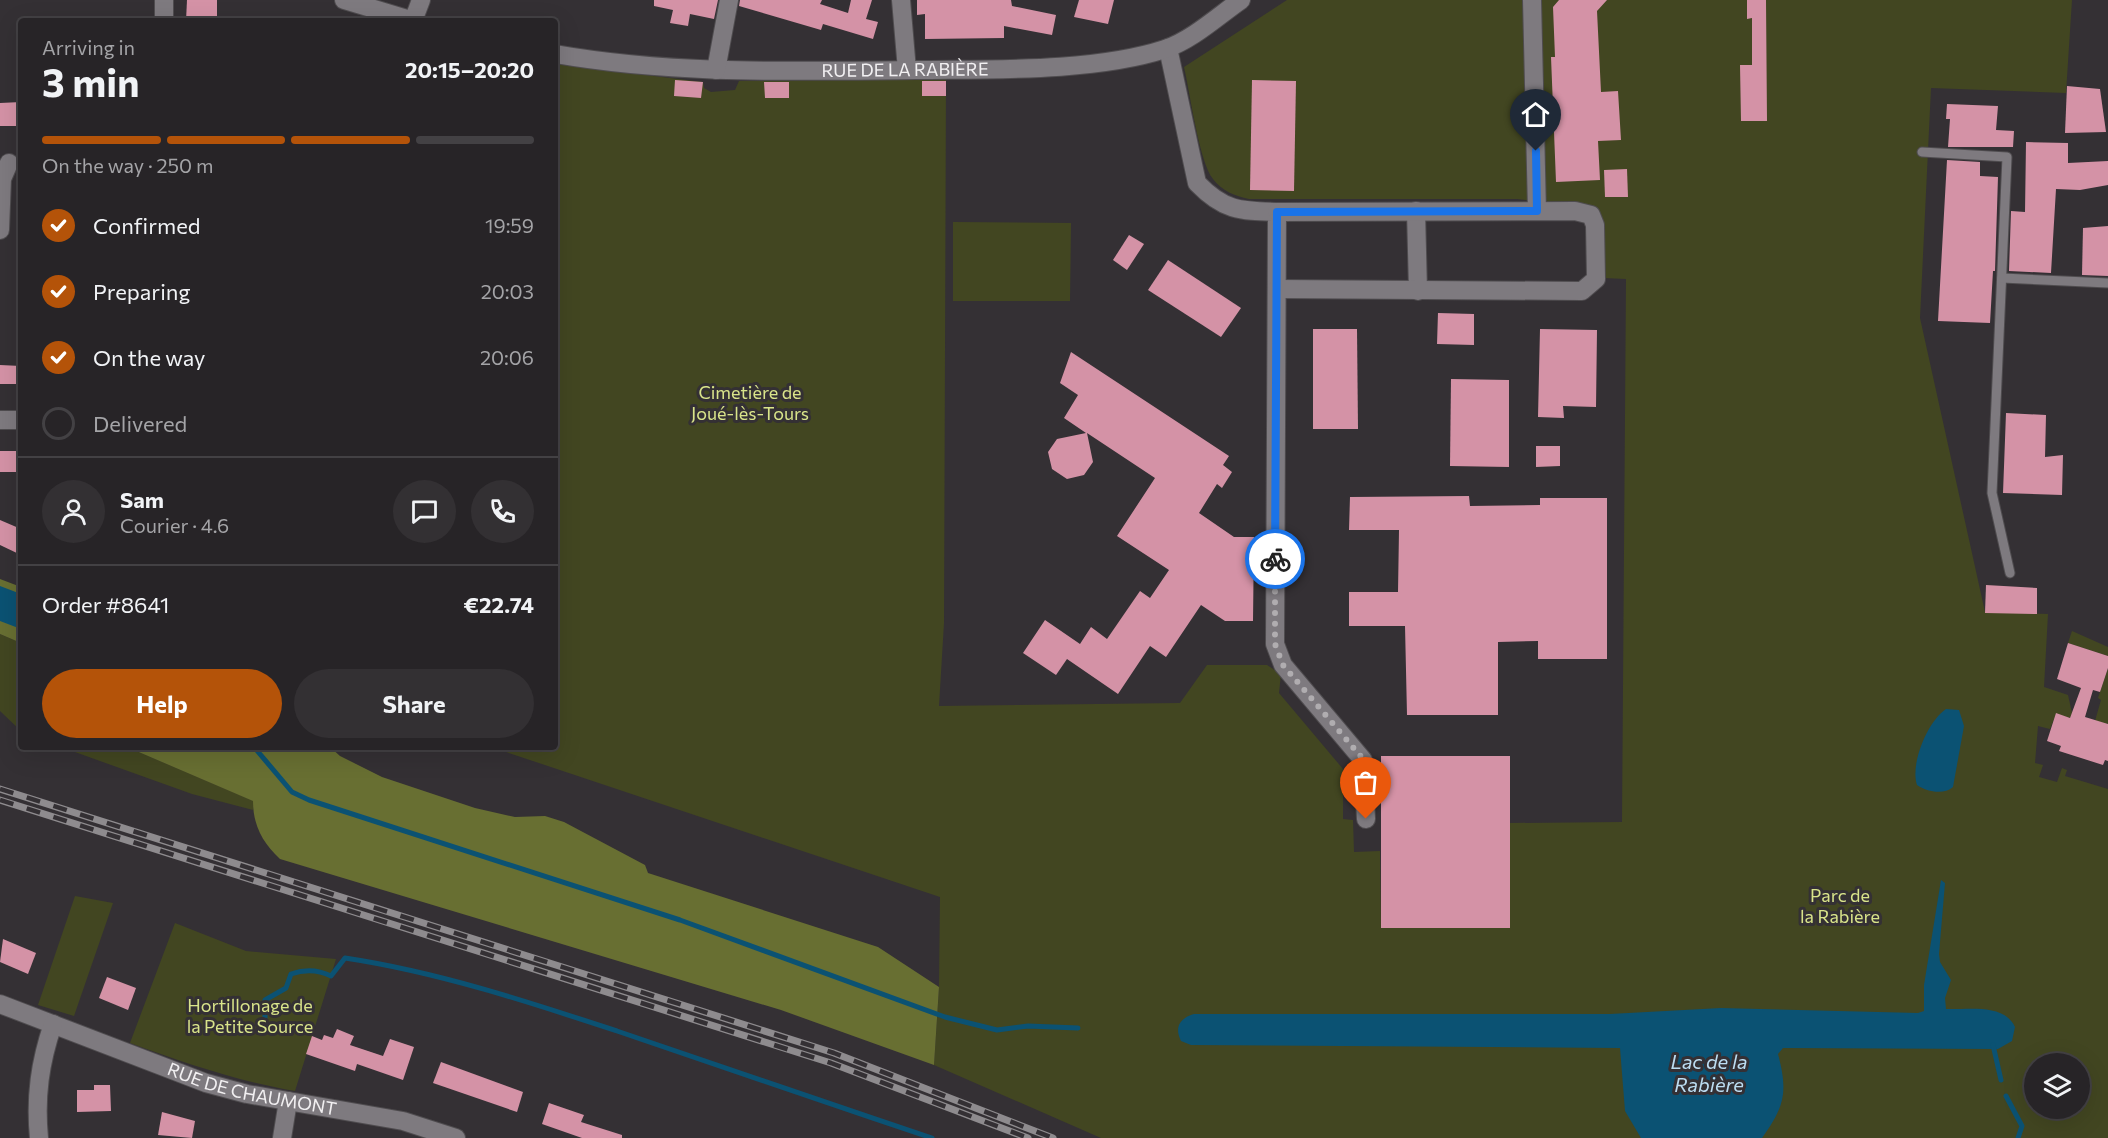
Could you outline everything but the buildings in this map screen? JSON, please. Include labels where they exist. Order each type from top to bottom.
[{"type":"street","points":[[164,0],[164,18]]},
{"type":"street","points":[[344,0],[403,18]]},
{"type":"street","points":[[414,18],[422,0]]},
{"type":"street","points":[[716,70],[729,0]]},
{"type":"street","points":[[901,0],[907,70]]},
{"type":"street","name":"RUE DE LA RABIÈRE","points":[[558,55],[593,61],[716,70],[907,70],[1100,63],[1168,48],[1241,0]]},
{"type":"street","points":[[1532,0],[1537,211]]},
{"type":"street","points":[[1168,48],[1197,183],[1213,199],[1227,207],[1244,211],[1277,212],[1575,211],[1591,215],[1595,225],[1596,279],[1592,285],[1582,291],[1277,289]]},
{"type":"street","points":[[0,230],[2,179],[10,161]]},
{"type":"street","points":[[1416,211],[1418,291]]},
{"type":"street","points":[[1277,212],[1275,644],[1283,665],[1363,759],[1366,819]]},
{"type":"street","points":[[0,420],[18,420]]},
{"type":"street","name":"RUE DE CHAUMONT","points":[[0,1004],[206,1083],[247,1094],[403,1121],[456,1138]]},
{"type":"street","points":[[39,1138],[37,1101],[39,1072],[53,1024]]},
{"type":"street","points":[[282,1138],[288,1101]]},
{"type":"lane","points":[[1922,152],[2007,157],[1992,493],[2010,573]]},
{"type":"lane","points":[[2001,278],[2108,283]]},
{"type":"green space","name":"Parc de la Rabière","points":[[1287,0],[2072,0],[2066,93],[1931,88],[1920,318],[1985,612],[2048,614],[2044,687],[2068,695],[2072,713],[2070,718],[2056,714],[2050,729],[2038,726],[2035,763],[2043,765],[2039,777],[2057,782],[2062,768],[2067,770],[2065,776],[2108,789],[2108,1138],[1101,1138],[934,1065],[939,987],[940,897],[500,750],[558,750],[558,64],[703,82],[704,88],[711,92],[735,90],[739,81],[946,79],[944,623],[939,706],[1180,703],[1207,665],[1267,665],[1281,674],[1279,693],[1343,769],[1343,819],[1353,820],[1354,852],[1380,851],[1381,928],[1509,928],[1510,823],[1622,822],[1626,279],[1603,278],[1603,228],[1558,204],[1517,199],[1249,199],[1234,195],[1217,183],[1203,158],[1184,67]]},
{"type":"green space","points":[[953,222],[1071,223],[1070,301],[953,301]]},
{"type":"green space","points":[[0,579],[18,586],[18,642],[0,634]]},
{"type":"green space","points":[[2072,631],[2108,647],[2108,656],[2068,643]]},
{"type":"green space","points":[[0,634],[18,642],[18,728],[0,711]]},
{"type":"green space","points":[[2108,668],[2108,724],[2095,721],[2101,700],[2098,698]]},
{"type":"green space","points":[[69,750],[134,750],[254,801],[253,810],[192,794]]},
{"type":"green space","points":[[134,750],[333,750],[340,756],[382,777],[475,808],[515,817],[545,816],[564,822],[645,865],[648,873],[878,947],[939,987],[934,1065],[781,1010],[280,859],[260,833],[253,810],[253,801]]},
{"type":"green space","points":[[75,896],[113,903],[74,1016],[38,1005]]},
{"type":"green space","name":"Hortillonage de la Petite Source","points":[[175,923],[246,951],[336,959],[295,1091],[211,1071],[130,1043]]},
{"type":"water","points":[[0,586],[18,593],[18,628],[0,621]]},
{"type":"water","points":[[1946,709],[1959,710],[1964,726],[1953,787],[1935,792],[1917,785],[1916,766],[1922,744],[1932,723]]},
{"type":"water","name":"Lac de la Rabière","points":[[1941,880],[1945,883],[1939,954],[1940,962],[1951,980],[1945,998],[1946,1009],[1985,1009],[2003,1014],[2015,1027],[2012,1041],[1998,1049],[1783,1048],[1778,1054],[1783,1079],[1780,1107],[1762,1138],[1641,1138],[1625,1111],[1620,1048],[1191,1045],[1181,1041],[1179,1036],[1178,1027],[1182,1021],[1194,1014],[1610,1014],[1721,1008],[1918,1013],[1924,1011],[1924,985]]},
{"type":"waterway","points":[[257,750],[292,792],[309,800],[680,920],[945,1017],[997,1030],[1028,1026],[1078,1028]]},
{"type":"waterway","points":[[265,1018],[265,1000],[286,988],[291,974],[311,971],[331,976],[345,958],[380,964],[449,980],[550,1009],[932,1138]]},
{"type":"waterway","points":[[1993,1045],[2001,1080]]},
{"type":"waterway","points":[[2006,1096],[2022,1126],[2018,1138]]},
{"type":"railway","points":[[0,789],[834,1053],[1053,1138]]},
{"type":"railway","points":[[0,800],[831,1063],[1028,1138]]},
{"type":"way so far","points":[[1275,559],[1275,644],[1283,665],[1363,759],[1366,819]]},
{"type":"route","points":[[1275,559],[1277,212],[1537,211],[1536,151]]},
{"type":"park label","name":"Cimetière de Joué-lès-Tours","points":[[750,403]]}]
